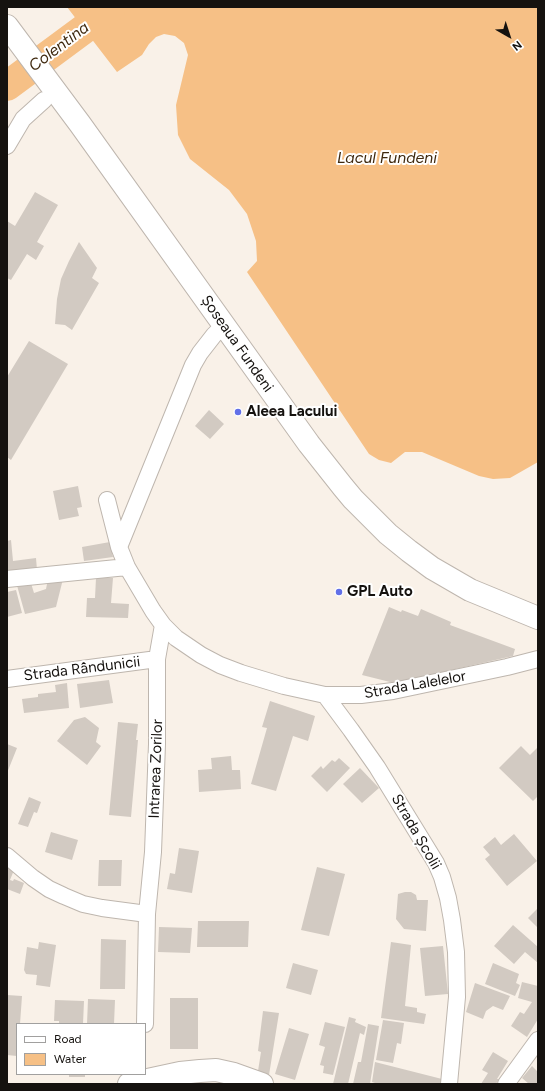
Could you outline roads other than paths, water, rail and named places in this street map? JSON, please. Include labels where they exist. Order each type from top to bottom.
[{"type":"main road","name":"Șoseaua Fundeni","points":[[7,26],[47,95]]},
{"type":"main road","name":"Șoseaua Fundeni","points":[[7,50],[47,95],[219,330],[326,467],[353,499],[388,534],[432,568],[457,583],[488,598],[538,618]]},
{"type":"main road","name":"Șoseaua Fundeni","points":[[219,330],[263,404],[324,484],[342,505],[372,534],[402,560],[447,590],[485,609],[538,630]]},
{"type":"main road","points":[[139,1080],[180,1073],[216,1070],[234,1074],[262,1084]]},
{"type":"street","points":[[7,146],[23,119],[47,95]]},
{"type":"street","points":[[119,547],[193,365],[200,353],[219,330]]},
{"type":"street","name":"Strada Lalelelor","points":[[107,500],[119,547],[127,567],[163,625],[176,638],[201,655],[220,665],[241,673],[284,686],[325,695],[361,695],[393,691],[538,659]]},
{"type":"street","points":[[7,579],[127,567]]},
{"type":"street","name":"Intrarea Zorilor","points":[[145,1023],[147,914],[153,852],[157,744],[157,659],[163,625]]},
{"type":"street","name":"Strada Rândunicii","points":[[7,679],[157,659]]},
{"type":"street","name":"Strada Școlii","points":[[325,695],[380,773],[436,863],[442,877],[450,905],[456,952],[457,997],[449,1084]]},
{"type":"street","points":[[7,856],[33,878],[50,889],[83,904],[147,914]]},
{"type":"street","points":[[506,1084],[538,1040]]},
{"type":"water","name":"Lacul Fundeni","points":[[67,7],[538,7],[538,462],[510,478],[493,479],[479,476],[422,452],[405,452],[391,463],[379,460],[369,454],[247,272],[257,261],[256,241],[247,214],[229,190],[190,159],[178,135],[176,105],[188,55],[184,43],[175,36],[164,34],[156,37],[149,44],[142,55],[117,72]]},
{"type":"waterway","name":"Colentina","points":[[7,86],[111,7]]},
{"type":"place","name":"Aleea Lacului","points":[[238,412]]},
{"type":"place","name":"GPL Auto","points":[[339,592]]}]
